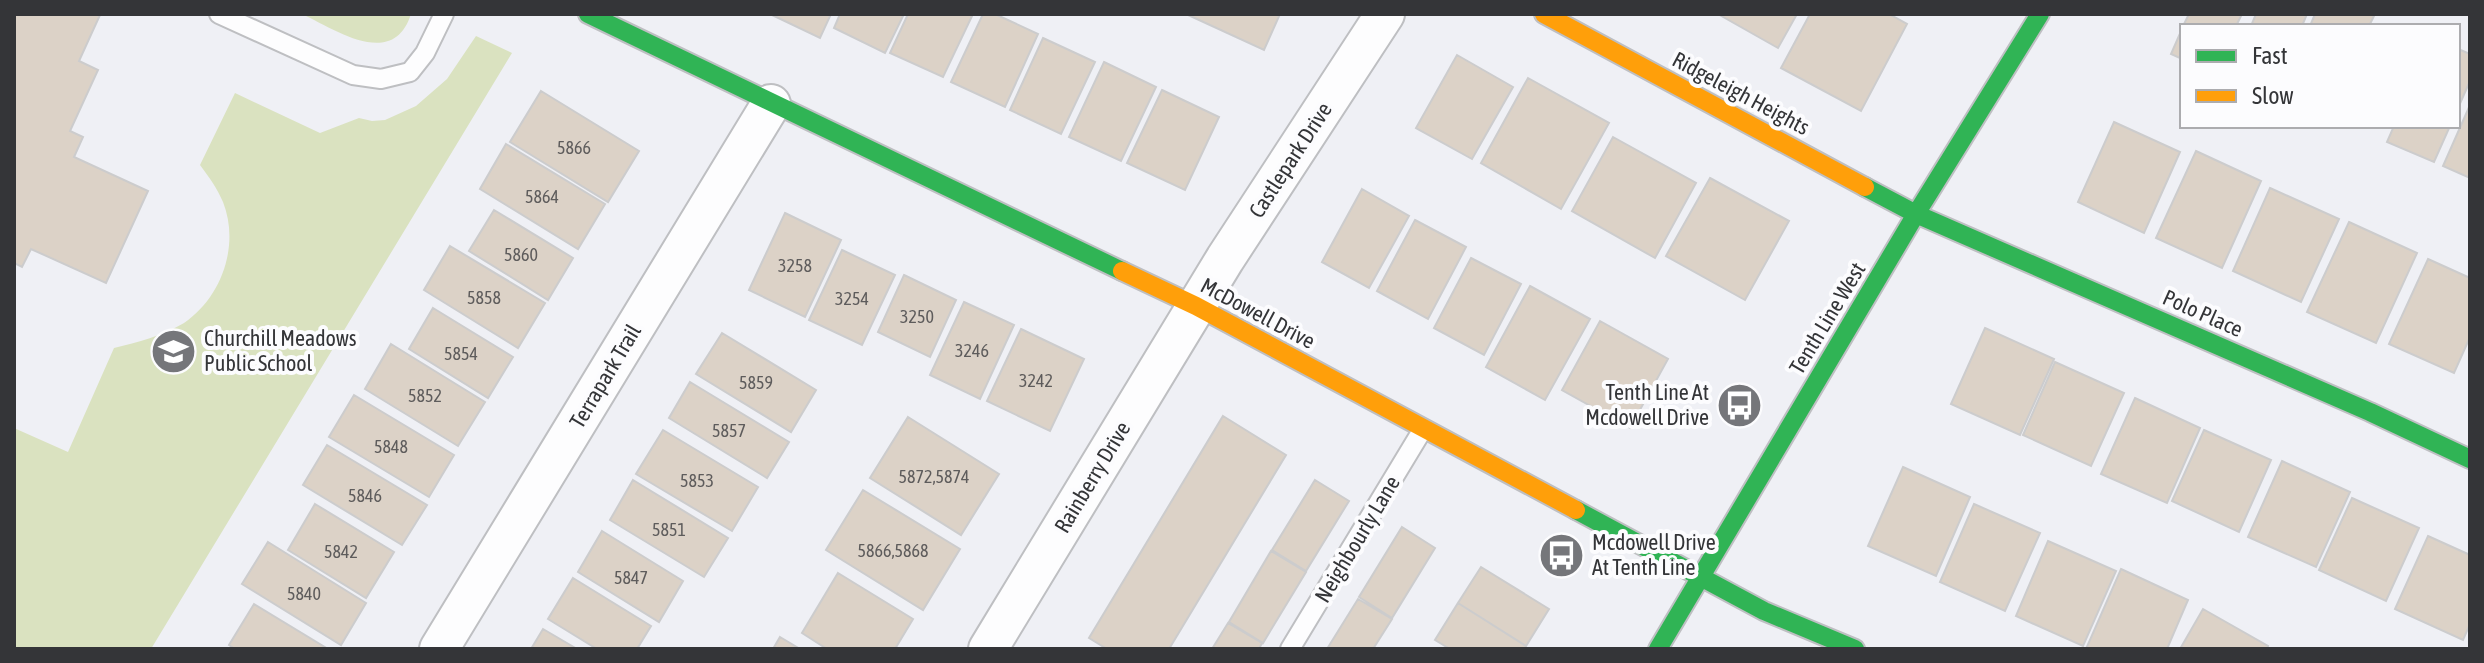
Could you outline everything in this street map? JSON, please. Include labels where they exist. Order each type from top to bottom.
[{"type":"street","name":"McDowell Drive","points":[[588,14],[1196,306],[1764,611],[1855,649]]},
{"type":"street","name":"Castlepark Drive","points":[[1196,306],[1385,14]]},
{"type":"street","name":"Ridgeleigh Heights","points":[[1544,14],[1916,214]]},
{"type":"street","name":"Tenth Line West","points":[[1658,649],[1916,214],[2040,14]]},
{"type":"street","name":"Terrapark Trail","points":[[439,649],[771,104]]},
{"type":"street","name":"Polo Place","points":[[1916,214],[2470,459]]},
{"type":"street","name":"Rainberry Drive","points":[[988,649],[1196,306]]},
{"type":"lane","points":[[219,14],[353,75],[381,79],[410,72],[425,53],[444,14]]},
{"type":"lane","name":"Neighbourly Lane","points":[[1290,649],[1423,428]]},
{"type":"green space","points":[[302,14],[411,14],[403,31],[391,40],[378,43],[347,36]]},
{"type":"green space","points":[[476,36],[512,53],[151,649],[14,649],[14,428],[68,452],[114,348],[176,328],[209,299],[218,285],[228,252],[228,218],[223,202],[200,165],[235,93],[320,133],[359,118],[385,120],[416,106],[447,79]]},
{"type":"building","points":[[14,14],[100,15],[79,61],[98,70],[70,131],[83,137],[74,157],[148,191],[106,283],[31,249],[22,267],[14,263]]},
{"type":"building","points":[[770,14],[831,14],[820,38]]},
{"type":"building","points":[[840,14],[904,14],[885,53],[834,28]]},
{"type":"building","points":[[908,14],[973,14],[943,77],[890,53]]},
{"type":"building","points":[[983,14],[995,14],[1038,34],[1005,107],[951,82]]},
{"type":"building","points":[[1186,14],[1280,14],[1264,50]]},
{"type":"building","points":[[1718,14],[1797,14],[1778,48]]},
{"type":"building","points":[[1810,14],[1889,14],[1907,24],[1861,111],[1781,68]]},
{"type":"building","points":[[2189,14],[2242,14],[2237,24],[2184,24]]},
{"type":"building","points":[[2256,14],[2307,14],[2303,24],[2252,24]]},
{"type":"building","points":[[2315,14],[2374,16],[2370,24],[2311,24]]},
{"type":"building","points":[[2180,34],[2180,58],[2171,54]]},
{"type":"building","points":[[1043,38],[1095,62],[1061,134],[1010,110]]},
{"type":"building","points":[[2460,50],[2470,54],[2470,81],[2460,104]]},
{"type":"building","points":[[1457,55],[1513,87],[1472,159],[1416,128]]},
{"type":"building","points":[[1104,62],[1156,87],[1121,161],[1069,137]]},
{"type":"building","points":[[1528,78],[1609,123],[1561,209],[1481,163]]},
{"type":"building","points":[[1162,90],[1219,117],[1185,190],[1127,163]]},
{"type":"building","points":[[541,91],[639,151],[608,202],[510,142]]},
{"type":"building","points":[[2470,105],[2470,178],[2443,166]]},
{"type":"building","points":[[2114,122],[2180,152],[2144,233],[2078,202]]},
{"type":"building","points":[[2393,128],[2449,128],[2434,162],[2387,142]]},
{"type":"building","points":[[1613,137],[1696,183],[1655,258],[1572,211]]},
{"type":"building","points":[[506,144],[605,204],[578,249],[480,189]]},
{"type":"building","points":[[2196,151],[2261,181],[2222,268],[2156,238]]},
{"type":"building","points":[[1710,178],[1789,221],[1745,300],[1666,256]]},
{"type":"building","points":[[2270,188],[2339,219],[2301,302],[2233,271]]},
{"type":"building","points":[[1362,189],[1409,216],[1369,288],[1322,262]]},
{"type":"building","points":[[494,210],[573,258],[548,300],[469,251]]},
{"type":"building","points":[[785,213],[841,240],[805,317],[749,290]]},
{"type":"building","points":[[1415,220],[1466,247],[1428,319],[1377,291]]},
{"type":"building","points":[[2349,222],[2417,253],[2376,343],[2307,312]]},
{"type":"building","points":[[450,246],[545,303],[518,348],[424,290]]},
{"type":"building","points":[[842,250],[895,275],[862,345],[809,320]]},
{"type":"building","points":[[1471,258],[1521,284],[1484,355],[1434,328]]},
{"type":"building","points":[[2428,259],[2470,278],[2470,337],[2454,373],[2389,344]]},
{"type":"building","points":[[904,275],[956,300],[930,357],[878,332]]},
{"type":"building","points":[[1530,286],[1590,319],[1545,400],[1486,367]]},
{"type":"building","points":[[964,302],[1014,325],[980,399],[930,375]]},
{"type":"building","points":[[433,308],[513,357],[488,398],[409,349]]},
{"type":"building","points":[[1600,321],[1668,359],[1630,428],[1562,390]]},
{"type":"building","points":[[1985,328],[2054,359],[2020,435],[1951,404]]},
{"type":"building","points":[[1021,329],[1084,359],[1050,431],[987,401]]},
{"type":"building","points":[[722,333],[816,390],[791,432],[696,374]]},
{"type":"building","points":[[391,344],[485,402],[458,446],[365,389]]},
{"type":"building","points":[[2055,362],[2124,393],[2091,466],[2023,435]]},
{"type":"building","points":[[690,382],[789,442],[767,478],[669,418]]},
{"type":"building","points":[[354,395],[454,455],[429,497],[329,437]]},
{"type":"building","points":[[2135,398],[2200,428],[2167,503],[2101,474]]},
{"type":"building","points":[[1223,416],[1286,455],[1169,649],[1107,649],[1089,638]]},
{"type":"building","points":[[908,417],[999,474],[961,535],[870,478]]},
{"type":"building","points":[[663,430],[758,487],[732,531],[636,474]]},
{"type":"building","points":[[2204,430],[2271,460],[2239,532],[2172,501]]},
{"type":"building","points":[[327,445],[427,505],[402,545],[303,485]]},
{"type":"building","points":[[2282,461],[2350,492],[2316,567],[2248,537]]},
{"type":"building","points":[[1903,467],[1970,497],[1936,576],[1868,546]]},
{"type":"building","points":[[633,480],[728,538],[704,577],[610,520]]},
{"type":"building","points":[[1315,480],[1349,501],[1306,571],[1272,550]]},
{"type":"building","points":[[863,490],[960,549],[923,610],[826,550]]},
{"type":"building","points":[[2352,498],[2419,528],[2386,601],[2319,570]]},
{"type":"building","points":[[315,504],[394,552],[366,598],[288,550]]},
{"type":"building","points":[[1974,504],[2040,533],[2005,611],[1940,582]]},
{"type":"building","points":[[1402,527],[1435,548],[1392,618],[1359,597]]},
{"type":"building","points":[[602,531],[683,581],[659,622],[578,572]]},
{"type":"building","points":[[2428,536],[2470,555],[2470,624],[2463,640],[2395,609]]},
{"type":"building","points":[[2048,541],[2116,571],[2083,646],[2016,616]]},
{"type":"building","points":[[268,542],[366,603],[341,645],[242,584]]},
{"type":"building","points":[[1271,551],[1306,572],[1263,643],[1229,622]]},
{"type":"building","points":[[1481,567],[1549,609],[1526,646],[1458,603]]},
{"type":"building","points":[[2121,569],[2188,600],[2167,649],[2086,649]]},
{"type":"building","points":[[838,573],[913,619],[895,649],[827,649],[802,633]]},
{"type":"building","points":[[573,578],[651,626],[637,649],[597,649],[548,619]]},
{"type":"building","points":[[1358,599],[1392,619],[1373,649],[1327,649]]},
{"type":"building","points":[[1458,603],[1526,646],[1525,649],[1450,649],[1435,640]]},
{"type":"building","points":[[254,604],[328,649],[235,649],[229,645]]},
{"type":"building","points":[[2203,609],[2268,646],[2267,649],[2180,649]]},
{"type":"building","points":[[1228,623],[1262,643],[1259,649],[1212,649]]},
{"type":"building","points":[[543,629],[577,649],[531,649]]},
{"type":"building","points":[[780,637],[800,649],[773,649]]},
{"type":"traffic: fast","points":[[588,14],[1122,271]]},
{"type":"traffic: fast","points":[[1658,649],[1916,214],[2040,14]]},
{"type":"traffic: fast","points":[[1865,187],[1916,214],[2370,412],[2470,459]]},
{"type":"traffic: fast","points":[[1576,510],[1764,611],[1855,649]]},
{"type":"traffic: slow","points":[[1544,14],[1865,187]]},
{"type":"traffic: slow","points":[[1122,271],[1196,306],[1576,510]]},
{"type":"place","name":"Churchill Meadows Public School","points":[[173,351]]},
{"type":"place","name":"Tenth Line At Mcdowell Drive","points":[[1740,405]]},
{"type":"place","name":"Mcdowell Drive At Tenth Line","points":[[1561,555]]}]
